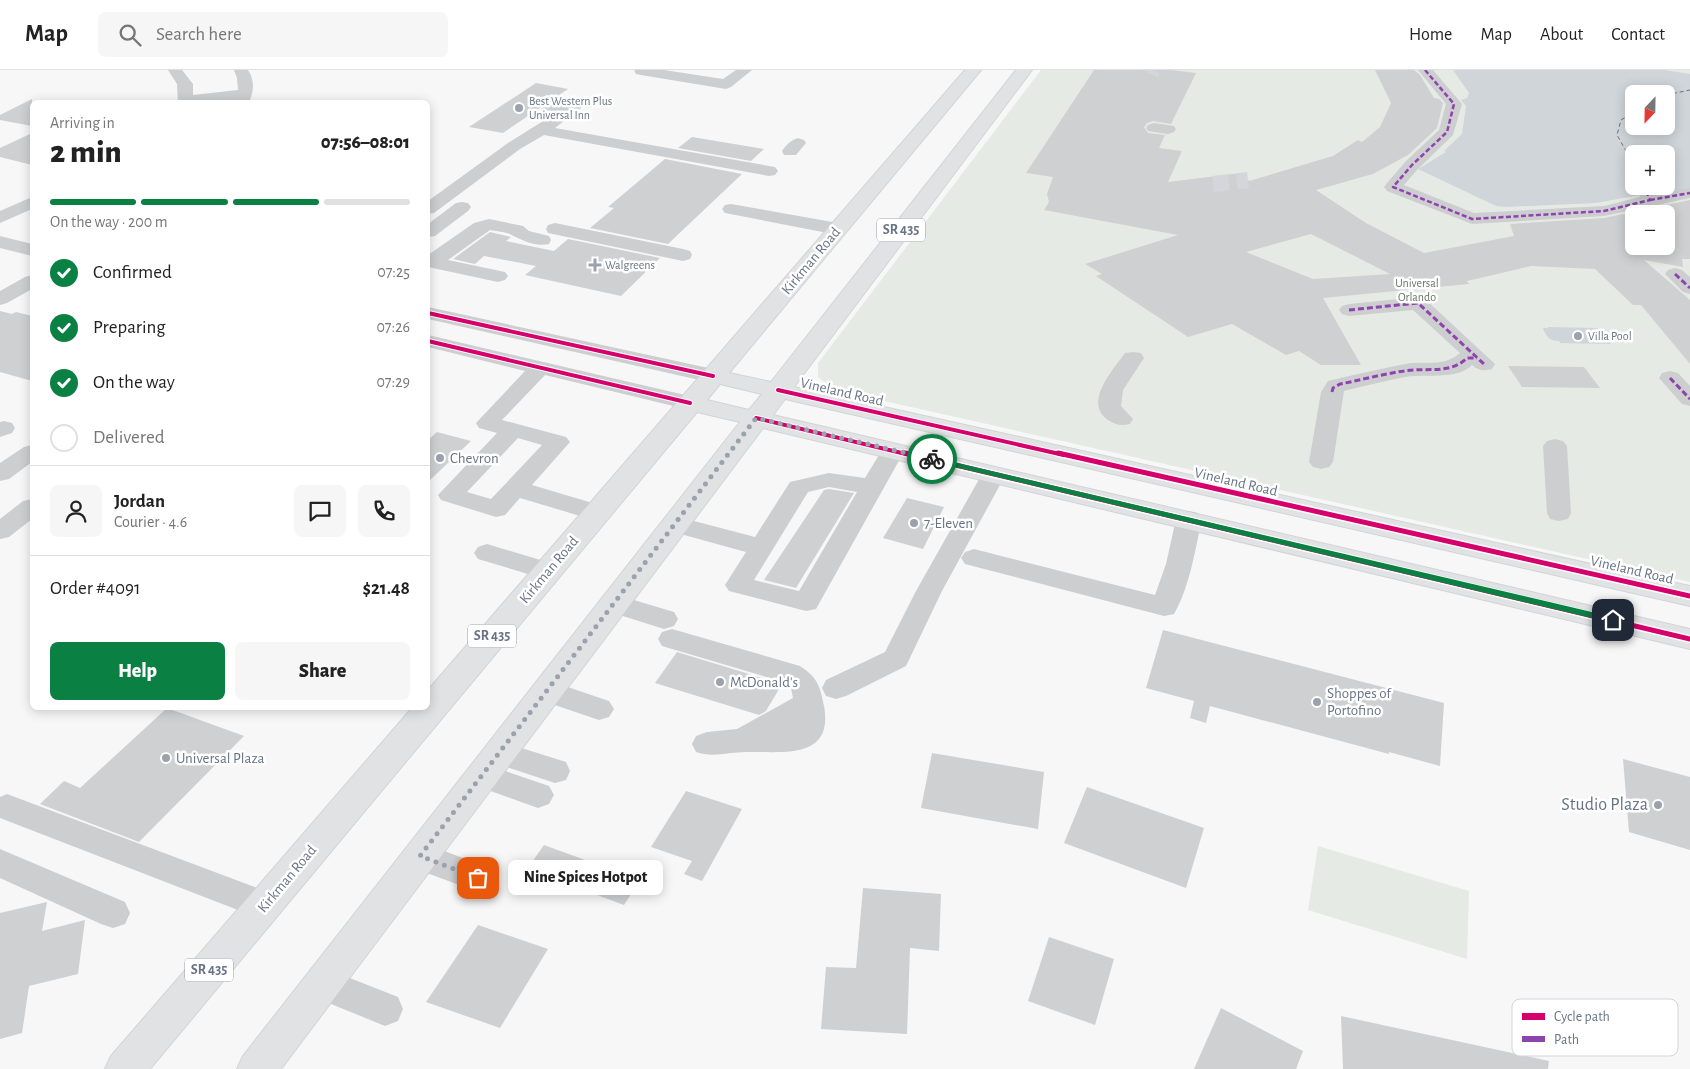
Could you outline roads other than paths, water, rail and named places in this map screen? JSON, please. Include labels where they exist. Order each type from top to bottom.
[{"type":"main road","name":"Kirkman Road","points":[[125,1069],[973,70]]},
{"type":"main road","name":"SR 435","points":[[256,1069],[1024,70]]},
{"type":"main road","name":"Vineland Road","points":[[713,376],[1690,596]]},
{"type":"main road","points":[[690,403],[1189,519],[1690,639]]},
{"type":"main road","points":[[1189,519],[1210,507],[1229,506],[1365,524]]},
{"type":"street","points":[[175,70],[185,84],[186,100]]},
{"type":"street","points":[[205,100],[243,98],[246,78],[241,70]]},
{"type":"street","points":[[641,71],[726,84],[745,70]]},
{"type":"street","points":[[1425,70],[1454,104],[1447,132],[1393,186],[1472,218],[1606,214],[1643,195]]},
{"type":"street","points":[[430,208],[549,119],[769,171]]},
{"type":"street","points":[[1675,193],[1690,193]]},
{"type":"street","points":[[0,218],[30,203]]},
{"type":"street","points":[[430,230],[462,206]]},
{"type":"street","points":[[731,209],[838,229]]},
{"type":"street","points":[[430,262],[480,226],[489,224],[516,230],[522,235],[549,234],[683,255]]},
{"type":"street","points":[[0,225],[30,232]]},
{"type":"street","points":[[0,242],[28,245]]},
{"type":"street","points":[[430,262],[498,276]]},
{"type":"street","points":[[1675,274],[1690,288]]},
{"type":"street","points":[[5,296],[30,282]]},
{"type":"street","points":[[5,296],[30,299]]},
{"type":"street","points":[[1321,462],[1333,388],[1340,384],[1406,370],[1440,370],[1456,366],[1467,358],[1480,361],[1418,303],[1349,310]]},
{"type":"street","name":"Vineland Road","points":[[430,313],[713,376]]},
{"type":"street","points":[[430,321],[465,321]]},
{"type":"street","points":[[430,341],[690,403]]},
{"type":"street","points":[[1122,418],[1113,415],[1108,408],[1108,401],[1114,385],[1133,358]]},
{"type":"street","points":[[514,430],[450,494],[496,509],[558,442],[514,430],[487,423],[540,368]]},
{"type":"street","points":[[1670,378],[1690,400]]},
{"type":"street","points":[[1555,446],[1559,513]]},
{"type":"street","points":[[873,487],[829,480],[799,487],[738,585],[806,602],[873,487],[893,450]]},
{"type":"street","points":[[0,474],[30,453]]},
{"type":"street","points":[[836,688],[896,659],[929,591],[994,474]]},
{"type":"street","points":[[515,488],[597,513]]},
{"type":"street","points":[[0,531],[30,508]]},
{"type":"street","points":[[974,558],[1164,607],[1178,564],[1189,519]]},
{"type":"street","points":[[487,553],[548,571]]},
{"type":"street","points":[[614,603],[668,629],[790,673],[804,682],[809,703],[744,740],[706,744]]},
{"type":"street","points":[[546,692],[599,709]]},
{"type":"street","points":[[491,764],[546,783]]},
{"type":"street","points":[[7,806],[264,906]]},
{"type":"street","points":[[420,856],[478,878]]},
{"type":"street","points":[[0,863],[113,913]]},
{"type":"street","points":[[322,983],[385,1009]]},
{"type":"lane","points":[[675,524],[760,547]]},
{"type":"tunnel","points":[[1151,74],[1153,70]]},
{"type":"tunnel","points":[[546,115],[556,108]]},
{"type":"tunnel","points":[[1213,184],[1248,180]]},
{"type":"place","name":"Best Western Plus Universal Inn","points":[[519,108]]},
{"type":"place","name":"Walgreens","points":[[595,265]]},
{"type":"place","name":"Villa Pool","points":[[1578,336]]},
{"type":"place","name":"Chevron","points":[[440,458]]},
{"type":"place","name":"7-Eleven","points":[[914,523]]},
{"type":"place","name":"McDonald's","points":[[720,682]]},
{"type":"place","name":"Shoppes of Portofino","points":[[1317,702]]},
{"type":"place","name":"Universal Plaza","points":[[166,758]]},
{"type":"place","name":"Studio Plaza","points":[[1658,805]]},
{"type":"place","name":"Nine Spices Hotpot","points":[[478,878]]},
{"type":"park label","name":"Universal Orlando","points":[[1417,290]]}]
